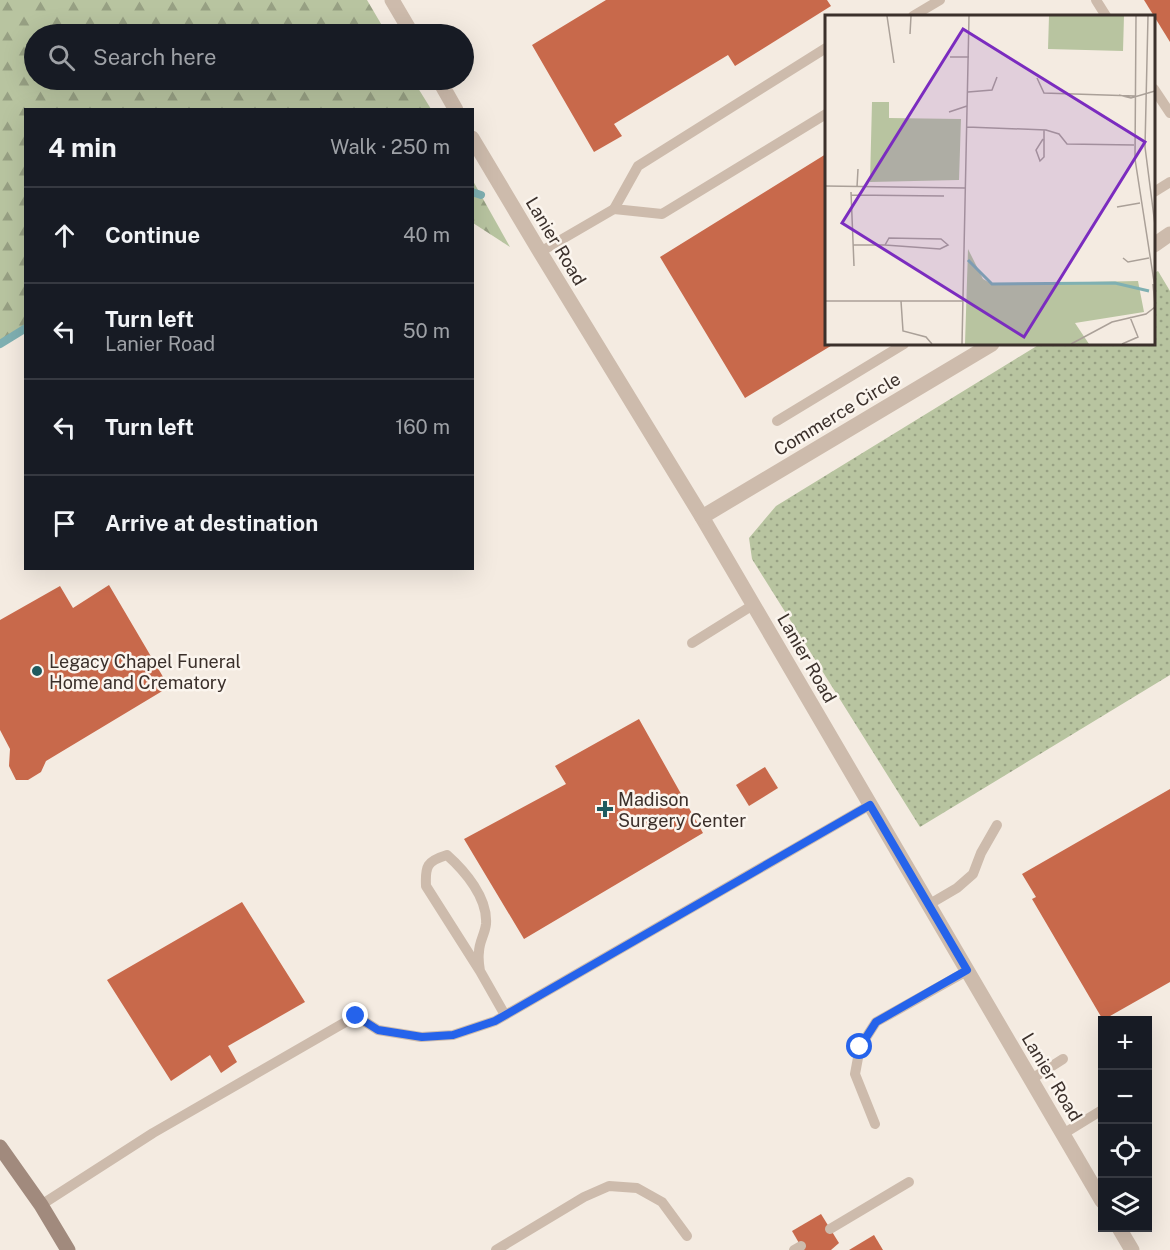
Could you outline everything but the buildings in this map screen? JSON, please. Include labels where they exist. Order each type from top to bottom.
[{"type":"main road","points":[[0,1147],[41,1205],[68,1250]]},
{"type":"street","points":[[392,0],[406,24]]},
{"type":"street","points":[[444,90],[455,108]]},
{"type":"street","name":"Lanier Road","points":[[474,141],[702,517],[1098,1194]]},
{"type":"street","points":[[1155,244],[1170,234]]},
{"type":"street","name":"Commerce Circle","points":[[702,517],[990,345]]},
{"type":"street","points":[[1122,1232],[1132,1250]]},
{"type":"lane","points":[[915,15],[940,0]]},
{"type":"lane","points":[[1096,0],[1105,15]]},
{"type":"lane","points":[[540,252],[614,209],[638,166],[825,49]]},
{"type":"lane","points":[[1155,90],[1170,113]]},
{"type":"lane","points":[[614,209],[662,214],[825,115]]},
{"type":"lane","points":[[1155,191],[1170,182]]},
{"type":"lane","points":[[777,421],[902,345]]},
{"type":"lane","points":[[692,643],[753,605]]},
{"type":"lane","points":[[41,1205],[153,1133],[356,1016],[378,1030],[422,1037],[453,1035],[495,1021],[870,805]]},
{"type":"lane","points":[[928,905],[957,888],[973,874],[996,825]]},
{"type":"lane","points":[[480,971],[479,950],[486,920],[482,902],[462,868],[447,855],[434,859],[425,870],[426,886],[505,1015]]},
{"type":"lane","points":[[875,1124],[855,1074],[860,1047],[876,1022],[967,970]]},
{"type":"lane","points":[[1030,1080],[1063,1059]]},
{"type":"lane","points":[[1063,1134],[1098,1112]]},
{"type":"lane","points":[[830,1228],[909,1182]]},
{"type":"lane","points":[[496,1250],[584,1197],[609,1186],[637,1188],[662,1202],[687,1236]]},
{"type":"green space","points":[[0,0],[367,0],[381,24],[24,24],[24,90],[419,90],[430,108],[24,108],[24,331],[0,347]]},
{"type":"green space","points":[[474,183],[510,247],[474,224]]},
{"type":"green space","points":[[1158,271],[1170,291],[1170,675],[920,827],[752,559],[749,538],[776,506],[1038,345],[1155,345],[1155,272]]},
{"type":"waterway","points":[[474,193],[481,195]]},
{"type":"waterway","points":[[0,344],[24,329]]},
{"type":"place","name":"Legacy Chapel Funeral Home and Crematory","points":[[37,671]]},
{"type":"place","name":"Madison Surgery Center","points":[[605,809]]},
{"type":"route","points":[[356,1016],[378,1030],[422,1037],[453,1035],[495,1021],[870,805],[967,970],[876,1022],[860,1047]]}]
